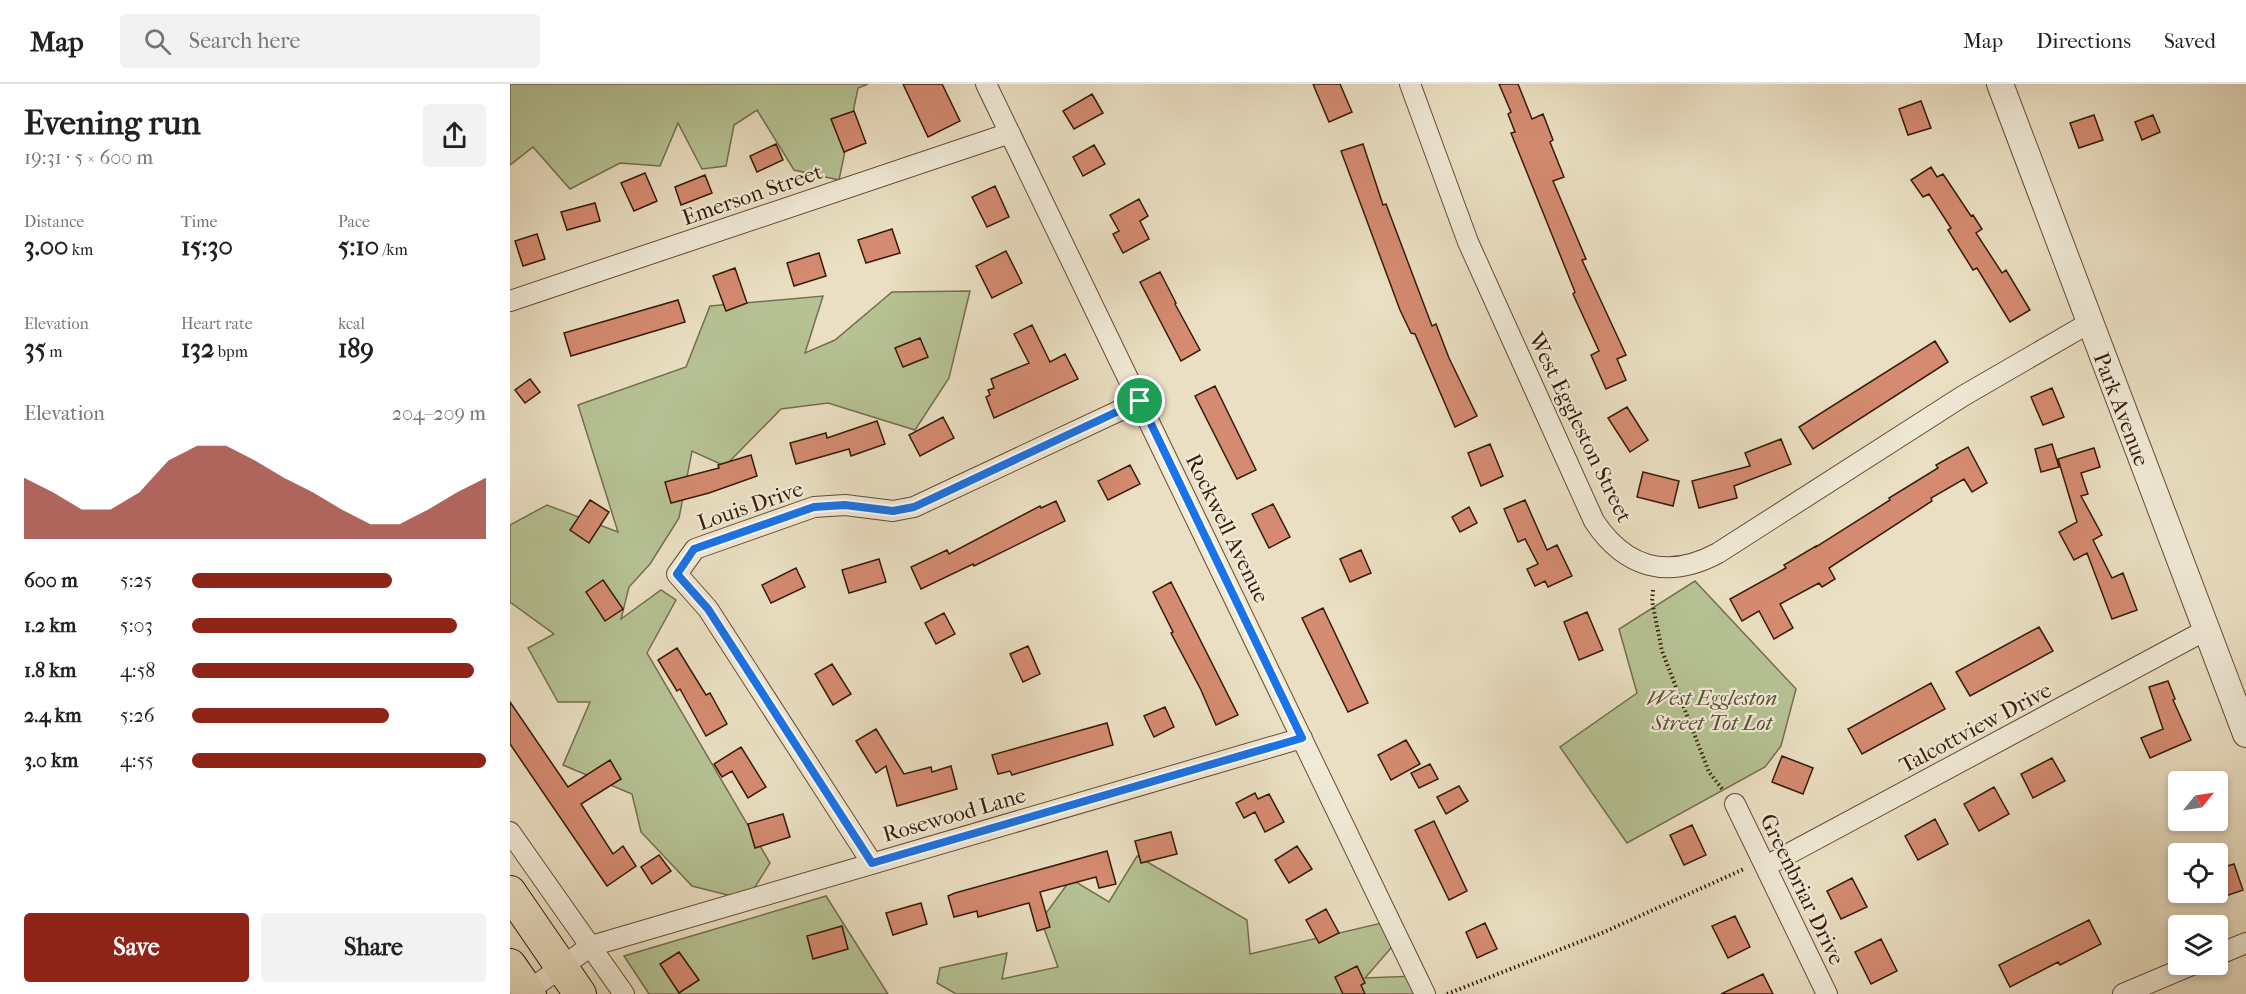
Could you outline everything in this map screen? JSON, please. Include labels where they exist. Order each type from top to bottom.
[{"type":"main road","points":[[510,892],[580,994]]},
{"type":"main road","points":[[510,965],[529,992]]},
{"type":"street","name":"Rockwell Avenue","points":[[986,84],[1425,994]]},
{"type":"street","name":"West Eggleston Street","points":[[1410,84],[1468,242],[1594,521],[1613,546],[1644,563],[1673,568],[1698,563],[1708,558],[1964,396],[2090,323]]},
{"type":"street","name":"Park Avenue","points":[[2000,84],[2246,734]]},
{"type":"street","name":"Emerson Street","points":[[510,301],[1010,133]]},
{"type":"street","name":"Louis Drive","points":[[872,863],[708,609],[677,574],[694,549],[814,507],[845,505],[893,511],[914,507],[1140,401]]},
{"type":"street","name":"Talcottview Drive","points":[[1766,866],[2206,630]]},
{"type":"street","name":"Rosewood Lane","points":[[529,992],[591,946],[1302,738]]},
{"type":"street","name":"Greenbriar Drive","points":[[1735,804],[1827,994]]},
{"type":"street","points":[[510,832],[624,994]]},
{"type":"street","points":[[2228,950],[2246,943]]},
{"type":"street","points":[[2123,994],[2168,975]]},
{"type":"path","points":[[1653,590],[1652,601],[1662,651],[1708,772],[1735,804]]},
{"type":"path","points":[[1447,994],[1602,933],[1744,869]]},
{"type":"green space","points":[[510,84],[868,84],[858,88],[839,180],[794,170],[757,110],[734,125],[726,166],[702,169],[678,123],[660,166],[620,163],[570,189],[533,147],[510,165]]},
{"type":"green space","points":[[970,291],[949,378],[915,430],[828,403],[781,409],[725,466],[692,451],[679,518],[650,564],[629,587],[621,619],[661,590],[676,600],[647,653],[770,863],[747,900],[692,886],[641,832],[632,794],[563,765],[590,702],[558,702],[528,648],[554,634],[510,602],[510,525],[547,505],[618,532],[578,405],[686,367],[710,306],[823,296],[805,353],[835,340],[892,292]]},
{"type":"green space","name":"West Eggleston Street Tot Lot","points":[[1695,581],[1796,689],[1781,746],[1765,767],[1627,843],[1560,747],[1637,693],[1619,629]]},
{"type":"green space","points":[[1137,856],[1247,920],[1250,954],[1390,921],[1399,939],[1365,978],[1417,976],[1425,994],[956,994],[937,983],[940,968],[1007,953],[1002,979],[1058,967],[1041,920],[1071,879],[1109,902]]},
{"type":"green space","points":[[826,896],[888,994],[649,994],[624,956]]},
{"type":"building","points":[[903,84],[942,84],[960,121],[928,137]]},
{"type":"building","points":[[1313,84],[1340,84],[1352,112],[1329,122]]},
{"type":"building","points":[[1499,84],[1518,84],[1532,119],[1543,114],[1553,140],[1550,142],[1564,177],[1553,181],[1586,259],[1582,260],[1626,355],[1617,359],[1626,380],[1606,389],[1591,355],[1599,351],[1573,294],[1575,292],[1511,133],[1515,132],[1508,114],[1511,112]]},
{"type":"building","points":[[1092,94],[1103,113],[1074,129],[1063,111]]},
{"type":"building","points":[[1921,101],[1931,128],[1908,135],[1899,109]]},
{"type":"building","points":[[854,111],[866,143],[844,152],[831,119]]},
{"type":"building","points":[[2094,115],[2103,140],[2079,148],[2070,123]]},
{"type":"building","points":[[2153,115],[2160,132],[2142,140],[2135,122]]},
{"type":"building","points":[[776,144],[783,160],[757,172],[750,156]]},
{"type":"building","points":[[1363,144],[1383,205],[1386,204],[1432,326],[1436,324],[1449,358],[1477,416],[1455,427],[1415,334],[1411,333],[1400,310],[1341,151]]},
{"type":"building","points":[[1094,145],[1105,164],[1083,176],[1073,157]]},
{"type":"building","points":[[1931,167],[1937,177],[1943,174],[1971,216],[1973,215],[1982,229],[1976,233],[2002,273],[2006,270],[2030,310],[2010,322],[1977,268],[1973,270],[1948,230],[1951,228],[1929,194],[1923,197],[1911,180]]},
{"type":"building","points":[[645,173],[657,201],[634,211],[621,183]]},
{"type":"building","points":[[705,175],[712,193],[681,205],[675,187]]},
{"type":"building","points":[[995,186],[1009,217],[987,227],[972,197]]},
{"type":"building","points":[[1139,199],[1148,216],[1140,221],[1149,239],[1123,253],[1113,234],[1119,231],[1110,215]]},
{"type":"building","points":[[595,203],[600,221],[567,230],[561,212]]},
{"type":"building","points":[[892,229],[900,253],[866,263],[858,240]]},
{"type":"building","points":[[537,234],[545,259],[523,266],[515,241]]},
{"type":"building","points":[[1006,251],[1022,283],[992,298],[976,266]]},
{"type":"building","points":[[819,253],[826,276],[794,286],[787,263]]},
{"type":"building","points":[[735,268],[747,303],[726,311],[713,276]]},
{"type":"building","points":[[1160,272],[1200,350],[1181,361],[1140,282]]},
{"type":"building","points":[[678,300],[685,322],[571,356],[564,333]]},
{"type":"building","points":[[1032,325],[1050,362],[1065,354],[1078,379],[994,418],[986,397],[990,395],[988,390],[994,388],[991,379],[1029,363],[1014,334]]},
{"type":"building","points":[[920,338],[928,357],[903,367],[895,348]]},
{"type":"building","points":[[1935,341],[1948,362],[1813,449],[1799,427]]},
{"type":"building","points":[[530,379],[540,392],[525,403],[515,390]]},
{"type":"building","points":[[1215,386],[1256,470],[1237,479],[1195,396]]},
{"type":"building","points":[[2052,388],[2064,417],[2043,425],[2031,397]]},
{"type":"building","points":[[1627,407],[1648,440],[1630,452],[1608,418]]},
{"type":"building","points":[[943,417],[954,438],[920,456],[909,435]]},
{"type":"building","points":[[877,421],[885,444],[851,456],[849,449],[796,464],[790,443],[826,433],[827,438]]},
{"type":"building","points":[[1781,439],[1791,464],[1734,486],[1737,498],[1699,508],[1692,481],[1750,466],[1745,453]]},
{"type":"building","points":[[1490,444],[1503,476],[1481,486],[1468,453]]},
{"type":"building","points":[[2052,444],[2059,467],[2041,472],[2035,449]]},
{"type":"building","points":[[1968,447],[1987,483],[1972,492],[1964,479],[1931,498],[1932,501],[1829,568],[1835,579],[1822,587],[1819,583],[1780,604],[1793,628],[1774,639],[1759,611],[1742,621],[1730,599],[1786,568],[1784,565],[1890,500],[1889,498],[1938,468],[1936,465]]},
{"type":"building","points":[[2094,448],[2100,467],[2081,473],[2088,494],[2081,496],[2102,535],[2093,540],[2112,578],[2123,573],[2137,610],[2112,619],[2087,553],[2074,560],[2059,532],[2077,522],[2058,459]]},
{"type":"building","points":[[751,455],[757,476],[709,493],[671,503],[665,482],[719,468],[718,465]]},
{"type":"building","points":[[1130,465],[1140,484],[1108,500],[1098,481]]},
{"type":"building","points":[[1643,472],[1679,481],[1673,506],[1637,497]]},
{"type":"building","points":[[590,500],[609,512],[589,543],[570,530]]},
{"type":"building","points":[[1525,500],[1547,550],[1557,545],[1572,576],[1548,587],[1545,581],[1535,586],[1527,569],[1538,564],[1525,539],[1518,542],[1504,509]]},
{"type":"building","points":[[1056,501],[1065,521],[974,566],[973,564],[921,589],[911,567],[947,550],[949,554],[1040,506],[1041,508]]},
{"type":"building","points":[[1273,504],[1290,537],[1269,548],[1252,514]]},
{"type":"building","points":[[1469,507],[1477,523],[1460,532],[1452,517]]},
{"type":"building","points":[[1361,550],[1371,573],[1350,582],[1340,559]]},
{"type":"building","points":[[879,559],[886,582],[849,593],[842,570]]},
{"type":"building","points":[[796,568],[805,587],[771,603],[762,585]]},
{"type":"building","points":[[603,580],[623,609],[605,621],[586,592]]},
{"type":"building","points":[[1171,582],[1238,715],[1216,725],[1153,592]]},
{"type":"building","points":[[1323,608],[1368,703],[1348,712],[1302,618]]},
{"type":"building","points":[[1587,612],[1603,650],[1579,660],[1564,622]]},
{"type":"building","points":[[944,613],[955,634],[936,644],[925,623]]},
{"type":"building","points":[[2039,627],[2053,651],[1970,696],[1956,672]]},
{"type":"building","points":[[1028,646],[1040,674],[1023,682],[1010,654]]},
{"type":"building","points":[[677,648],[706,695],[710,693],[727,724],[706,736],[680,689],[677,691],[658,660]]},
{"type":"building","points":[[832,664],[851,694],[833,705],[815,674]]},
{"type":"building","points":[[2168,681],[2175,699],[2173,700],[2191,740],[2150,758],[2141,738],[2163,729],[2149,687]]},
{"type":"building","points":[[1931,683],[1945,709],[1862,754],[1848,729]]},
{"type":"building","points":[[510,702],[568,787],[610,760],[621,779],[581,804],[613,854],[623,846],[636,866],[607,886],[510,744]]},
{"type":"building","points":[[1165,707],[1174,727],[1154,737],[1144,716]]},
{"type":"building","points":[[1107,723],[1113,745],[1012,775],[1010,771],[998,774],[992,755]]},
{"type":"building","points":[[876,729],[904,774],[931,767],[932,772],[951,766],[957,789],[897,806],[886,766],[876,773],[856,741]]},
{"type":"building","points":[[1406,740],[1420,764],[1391,780],[1378,755]]},
{"type":"building","points":[[741,747],[766,787],[748,798],[732,771],[722,777],[714,764]]},
{"type":"building","points":[[1782,756],[1813,768],[1803,794],[1772,782]]},
{"type":"building","points":[[2052,758],[2065,781],[2033,798],[2021,774]]},
{"type":"building","points":[[1430,764],[1438,779],[1419,788],[1411,773]]},
{"type":"building","points":[[1459,786],[1468,801],[1446,814],[1437,797]]},
{"type":"building","points":[[1994,787],[2009,814],[1979,831],[1964,804]]},
{"type":"building","points":[[1255,793],[1258,799],[1269,794],[1284,822],[1265,832],[1255,812],[1244,818],[1236,803]]},
{"type":"building","points":[[783,814],[790,837],[755,848],[748,824]]},
{"type":"building","points":[[1935,819],[1948,844],[1918,860],[1905,836]]},
{"type":"building","points":[[1434,821],[1467,891],[1449,900],[1415,830]]},
{"type":"building","points":[[1692,825],[1706,855],[1684,865],[1670,835]]},
{"type":"building","points":[[1171,832],[1177,854],[1141,863],[1135,841]]},
{"type":"building","points":[[1297,846],[1312,869],[1289,883],[1275,860]]},
{"type":"building","points":[[1107,851],[1116,884],[1099,888],[1096,877],[1040,892],[1050,927],[1037,931],[1029,903],[978,917],[977,911],[954,917],[948,896]]},
{"type":"building","points":[[659,855],[671,871],[652,884],[641,867]]},
{"type":"building","points":[[2234,864],[2243,890],[2228,895],[2228,866]]},
{"type":"building","points":[[1852,878],[1867,907],[1841,919],[1827,891]]},
{"type":"building","points":[[921,903],[927,924],[893,935],[886,913]]},
{"type":"building","points":[[1326,909],[1339,933],[1319,943],[1306,920]]},
{"type":"building","points":[[1735,916],[1750,947],[1728,958],[1712,926]]},
{"type":"building","points":[[2089,920],[2101,944],[2060,965],[2058,962],[2010,987],[1999,965]]},
{"type":"building","points":[[1485,923],[1497,949],[1477,958],[1466,932]]},
{"type":"building","points":[[842,926],[848,949],[813,959],[807,936]]},
{"type":"building","points":[[1881,939],[1897,971],[1871,984],[1855,952]]},
{"type":"building","points":[[679,952],[699,980],[679,993],[660,964]]},
{"type":"building","points":[[1357,966],[1365,983],[1361,985],[1365,994],[1343,994],[1335,977]]},
{"type":"building","points":[[1763,974],[1773,994],[1721,994]]},
{"type":"route","points":[[1140,401],[1302,738],[872,863],[708,609],[677,574],[694,549],[814,507],[845,505],[893,511],[914,507],[1140,401]]}]
